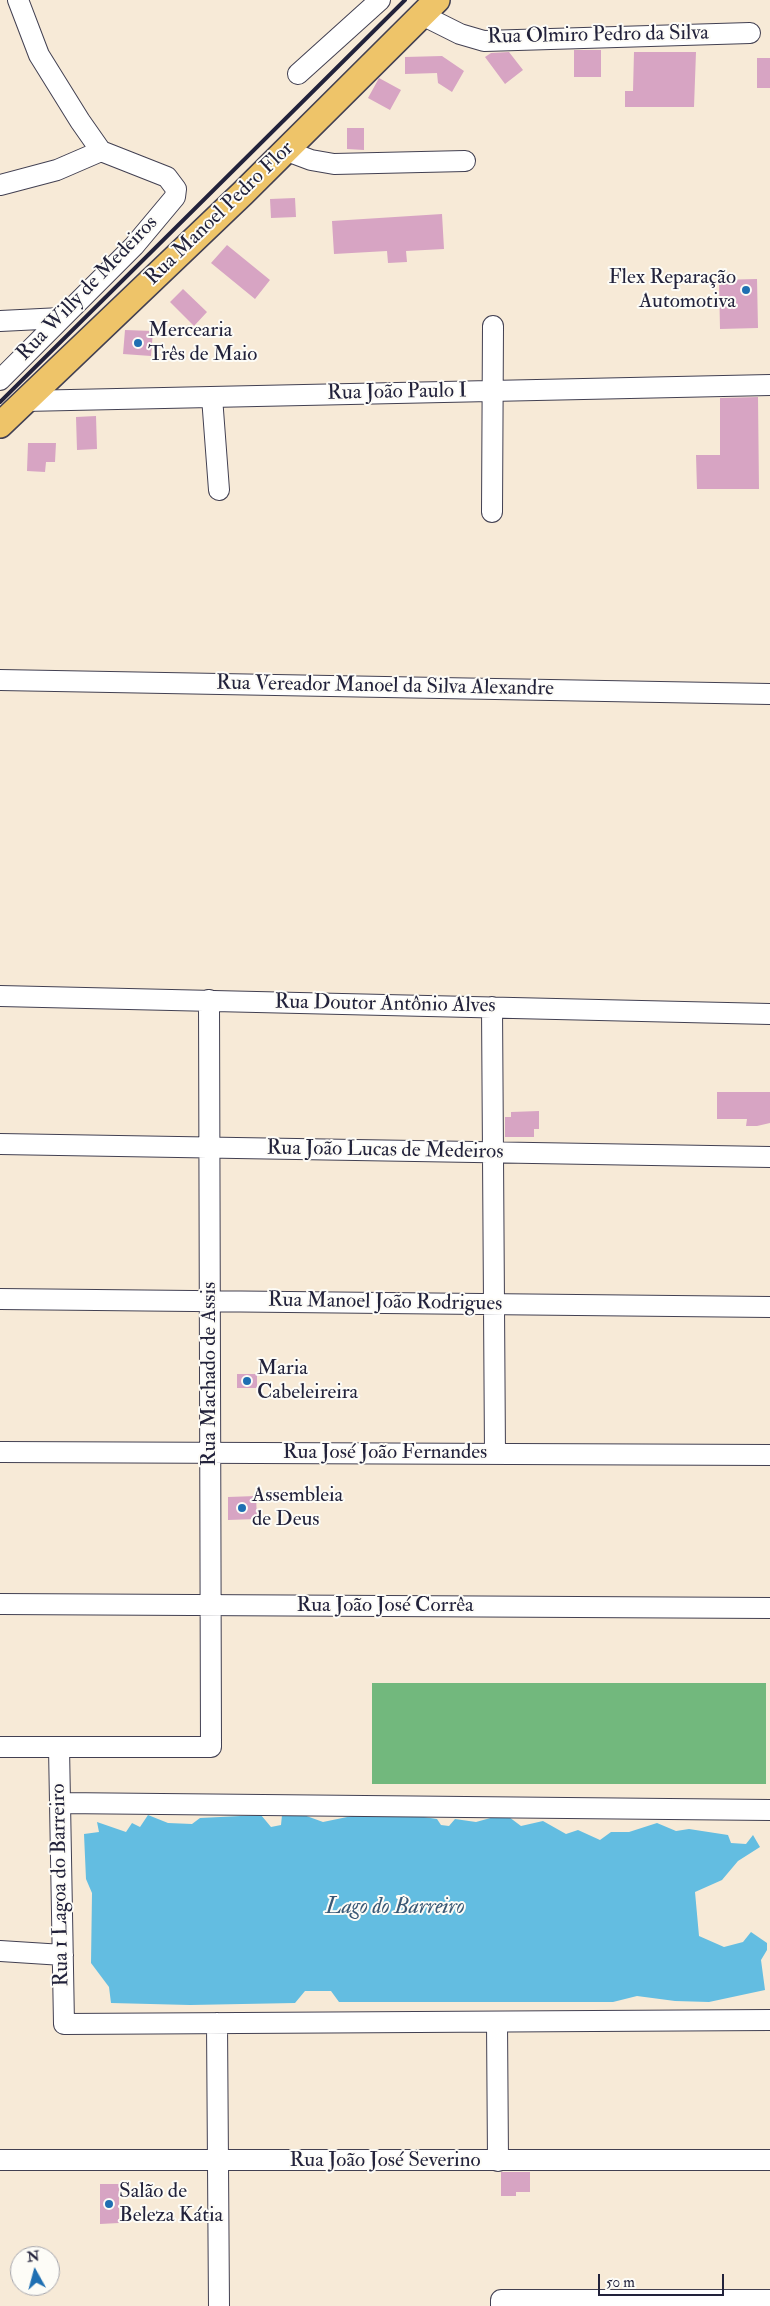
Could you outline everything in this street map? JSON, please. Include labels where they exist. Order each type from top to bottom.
[{"type":"main road","name":"Rua Manoel Pedro Flor","points":[[0,425],[286,151],[429,7]]},
{"type":"street","points":[[0,186],[57,170],[101,151],[51,76],[40,55],[18,0]]},
{"type":"street","points":[[298,74],[380,0]]},
{"type":"street","name":"Rua Olmiro Pedro da Silva","points":[[429,7],[460,34],[484,41],[750,34]]},
{"type":"street","name":"Rua Willy de Medeiros","points":[[0,380],[134,246],[175,198],[176,190],[167,177],[101,151]]},
{"type":"street","points":[[286,151],[311,160],[334,164],[465,161]]},
{"type":"street","points":[[0,321],[61,318]]},
{"type":"street","points":[[492,512],[494,326]]},
{"type":"street","name":"Rua João Paulo I","points":[[24,401],[770,385]]},
{"type":"street","points":[[212,397],[219,490]]},
{"type":"street","name":"Rua Vereador Manoel da Silva Alexandre","points":[[0,680],[770,694]]},
{"type":"street","name":"Rua Doutor Antônio Alves","points":[[0,996],[770,1014]]},
{"type":"street","name":"Rua Machado de Assis","points":[[58,1747],[211,1747],[209,1000]]},
{"type":"street","points":[[492,1007],[495,1454]]},
{"type":"street","name":"Rua João Lucas de Medeiros","points":[[0,1144],[770,1157]]},
{"type":"street","name":"Rua Manoel João Rodrigues","points":[[0,1299],[770,1307]]},
{"type":"street","name":"Rua José João Fernandes","points":[[0,1452],[770,1455]]},
{"type":"street","name":"Rua João José Corrêa","points":[[0,1604],[770,1608]]},
{"type":"street","points":[[0,1747],[58,1747]]},
{"type":"street","name":"Rua 1 Lagoa do Barreiro","points":[[58,1747],[64,2024],[217,2023]]},
{"type":"street","points":[[60,1803],[770,1810]]},
{"type":"street","points":[[0,1951],[63,1955]]},
{"type":"street","points":[[219,2306],[217,2023],[770,2020]]},
{"type":"street","points":[[497,2022],[498,2161]]},
{"type":"street","name":"Rua João José Severino","points":[[0,2160],[770,2160]]},
{"type":"street","points":[[501,2303],[770,2300]]},
{"type":"green space","points":[[372,1683],[766,1683],[766,1784],[372,1784]]},
{"type":"water","name":"Lago do Barreiro","points":[[398,1813],[437,1819],[441,1825],[449,1826],[455,1819],[476,1822],[505,1814],[521,1826],[543,1821],[566,1834],[578,1830],[600,1840],[611,1832],[629,1832],[657,1823],[676,1831],[689,1829],[728,1835],[731,1843],[746,1844],[753,1835],[760,1847],[738,1861],[722,1880],[695,1892],[699,1936],[724,1947],[743,1942],[751,1932],[767,1943],[767,1950],[761,1960],[765,1990],[709,2002],[675,2001],[637,1996],[613,2002],[339,2002],[331,1991],[305,1991],[295,2003],[190,2005],[111,2003],[109,1987],[91,1963],[92,1893],[86,1879],[84,1834],[99,1832],[97,1822],[126,1832],[132,1823],[140,1827],[148,1815],[168,1823],[192,1824],[200,1818],[261,1815],[271,1827],[281,1825],[282,1815],[301,1814],[323,1822],[352,1816]]},
{"type":"building","points":[[574,50],[601,50],[601,77],[574,77]]},
{"type":"building","points":[[509,52],[523,70],[505,84],[485,57],[491,53]]},
{"type":"building","points":[[634,52],[696,52],[694,107],[625,107],[625,91],[633,91]]},
{"type":"building","points":[[442,56],[464,71],[452,92],[438,83],[437,73],[405,74],[405,57]]},
{"type":"building","points":[[757,58],[770,58],[770,88],[757,88]]},
{"type":"building","points":[[379,78],[401,90],[390,110],[368,98]]},
{"type":"building","points":[[347,128],[364,128],[364,150],[347,149]]},
{"type":"building","points":[[295,198],[296,217],[271,218],[270,199]]},
{"type":"building","points":[[442,214],[444,249],[406,251],[407,262],[388,263],[387,251],[334,254],[332,221]]},
{"type":"building","points":[[227,245],[270,280],[255,299],[211,263]]},
{"type":"building","points":[[757,279],[758,328],[720,329],[719,280]]},
{"type":"building","points":[[183,289],[207,312],[194,326],[170,302]]},
{"type":"building","name":"Mercearia Três de Maio","points":[[125,330],[153,331],[151,356],[123,354]]},
{"type":"building","points":[[758,397],[759,489],[697,489],[696,455],[720,455],[720,398]]},
{"type":"building","points":[[96,416],[97,449],[77,450],[76,417]]},
{"type":"building","points":[[28,443],[56,443],[55,462],[46,462],[45,472],[27,471]]},
{"type":"building","points":[[717,1092],[770,1092],[770,1123],[746,1126],[747,1119],[717,1119]]},
{"type":"building","points":[[539,1111],[539,1129],[534,1129],[534,1137],[505,1137],[505,1117],[511,1117],[511,1112]]},
{"type":"building","name":"Maria Cabeleireira","points":[[237,1374],[257,1374],[257,1388],[237,1388]]},
{"type":"building","name":"Assembleia de Deus","points":[[256,1496],[257,1519],[228,1520],[228,1497]]},
{"type":"building","points":[[501,2172],[530,2172],[530,2192],[516,2192],[516,2196],[501,2196]]},
{"type":"building","name":"Salão de Beleza Kátia","points":[[100,2184],[119,2184],[119,2223],[100,2224]]},
{"type":"railway","points":[[0,402],[405,0]]},
{"type":"place","name":"Flex Reparação Automotiva","points":[[746,290]]},
{"type":"place","name":"Mercearia Três de Maio","points":[[138,343]]},
{"type":"place","name":"Maria Cabeleireira","points":[[247,1381]]},
{"type":"place","name":"Assembleia de Deus","points":[[242,1508]]},
{"type":"place","name":"Salão de Beleza Kátia","points":[[109,2204]]}]
